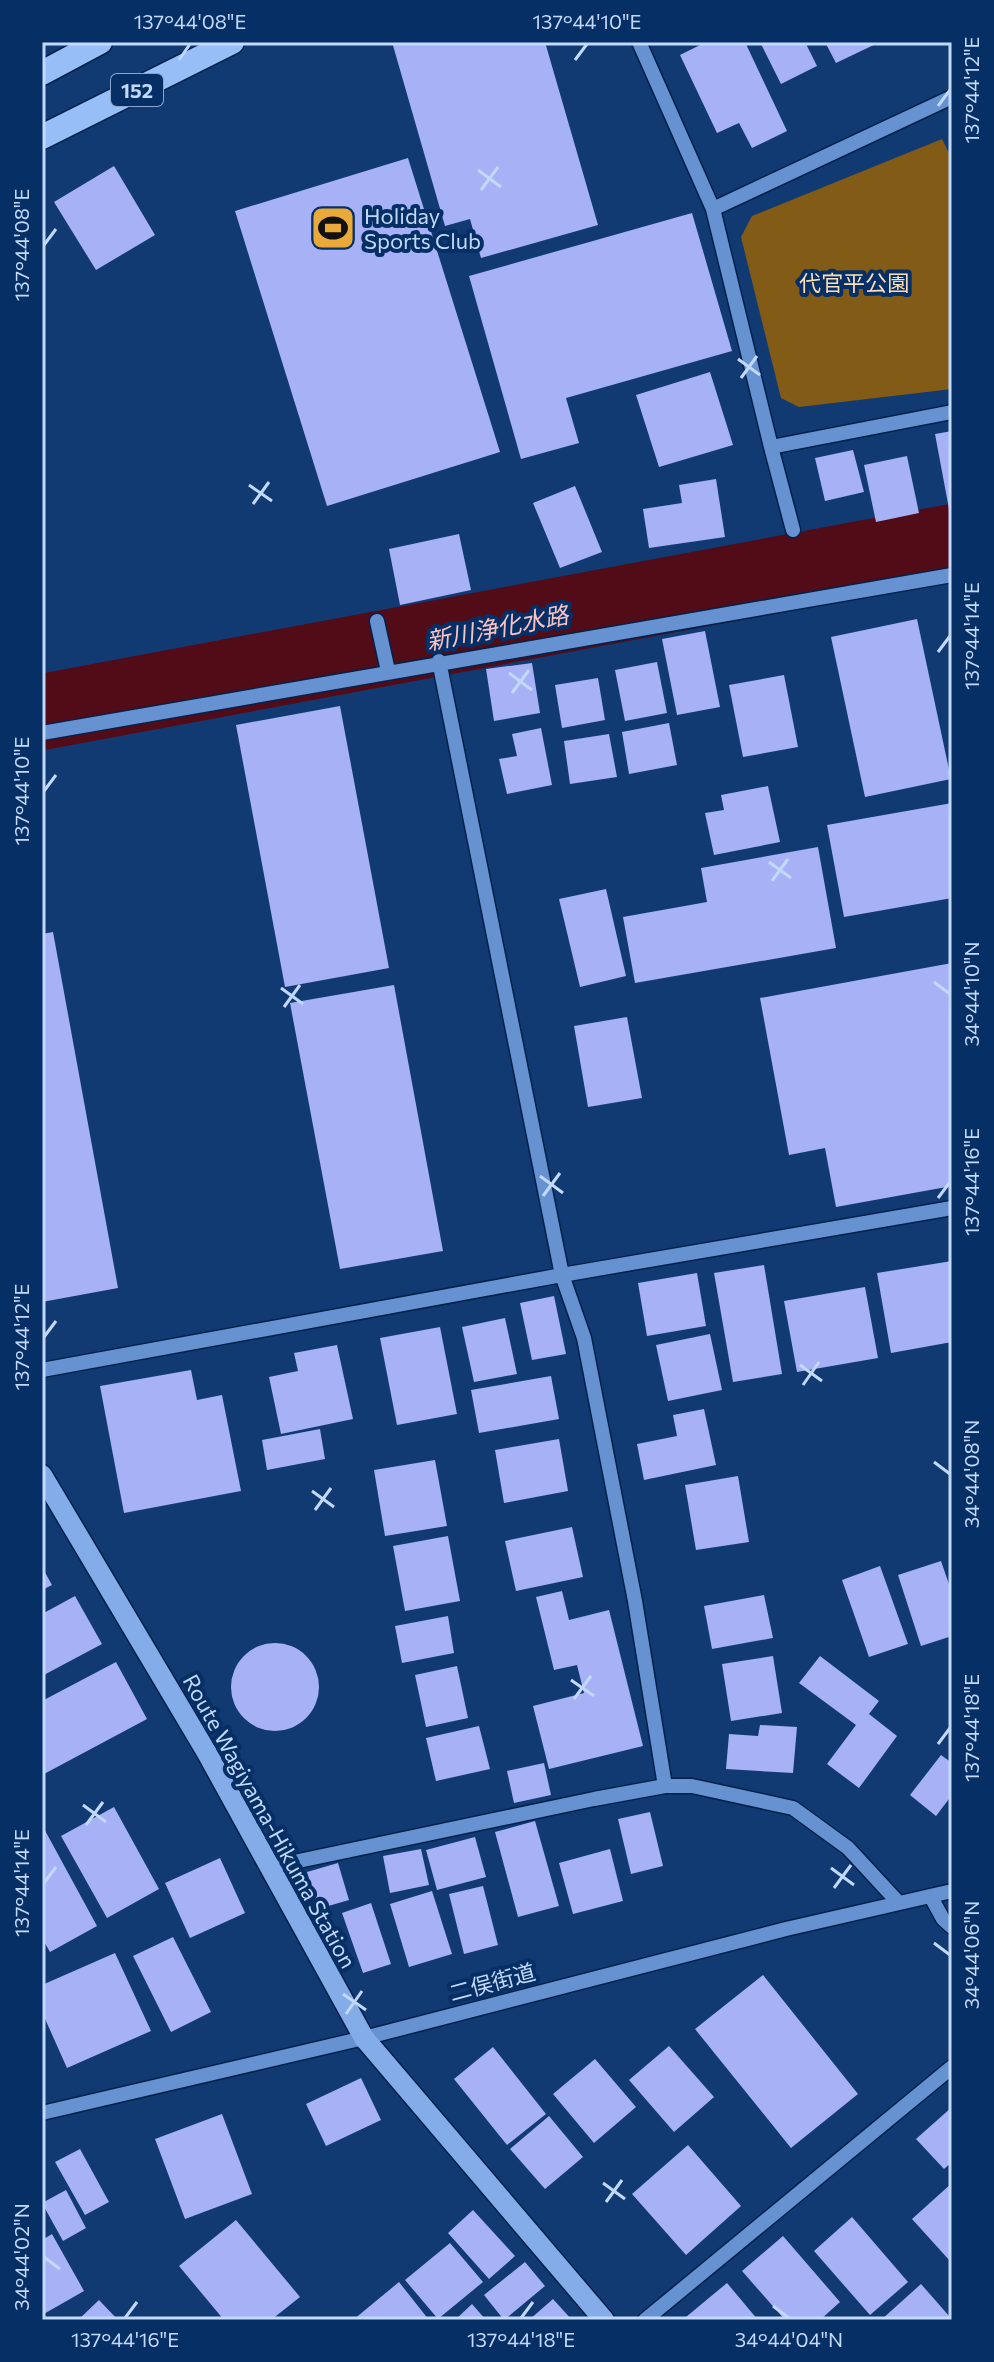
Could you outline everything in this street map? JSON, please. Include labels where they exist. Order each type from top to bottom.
[{"type":"highway","points":[[42,73],[100,42]]},
{"type":"highway","name":"152","points":[[42,137],[232,42]]},
{"type":"main road","name":"Route Wagiyama-Hikuma Station","points":[[42,1475],[207,1753],[364,2038],[604,2320]]},
{"type":"street","points":[[639,42],[713,209],[793,530]]},
{"type":"street","points":[[713,209],[952,97]]},
{"type":"street","points":[[771,447],[952,412]]},
{"type":"street","points":[[42,733],[439,661],[952,575]]},
{"type":"street","points":[[377,621],[388,671]]},
{"type":"street","points":[[439,661],[562,1275],[584,1338],[635,1601],[665,1786]]},
{"type":"street","points":[[42,1370],[952,1208]]},
{"type":"street","points":[[270,1867],[665,1786],[705,1788],[793,1808],[848,1848],[897,1901]]},
{"type":"street","name":"二俣街道","points":[[42,2113],[364,2038],[897,1901],[952,1891]]},
{"type":"street","points":[[931,1897],[943,1919],[952,1927]]},
{"type":"street","points":[[645,2320],[952,2067]]},
{"type":"green space","name":"代官平公園","points":[[942,139],[952,159],[952,389],[799,407],[781,398],[741,237],[752,216]]},
{"type":"building","points":[[392,42],[545,42],[598,225],[481,258],[470,219],[445,226]]},
{"type":"building","points":[[706,42],[745,42],[787,131],[752,148],[739,123],[717,133],[680,55]]},
{"type":"building","points":[[760,42],[805,42],[817,66],[781,84]]},
{"type":"building","points":[[825,42],[880,42],[836,63]]},
{"type":"building","points":[[408,158],[500,452],[327,506],[235,211]]},
{"type":"building","points":[[114,166],[155,235],[96,270],[54,202]]},
{"type":"building","points":[[692,213],[732,351],[566,398],[579,443],[521,459],[469,276]]},
{"type":"building","points":[[710,372],[733,445],[659,467],[636,395]]},
{"type":"building","points":[[952,431],[952,509],[949,509],[935,434]]},
{"type":"building","points":[[853,450],[864,492],[825,501],[815,458]]},
{"type":"building","points":[[907,456],[919,513],[876,522],[864,465]]},
{"type":"building","points":[[716,479],[725,537],[649,548],[643,509],[682,503],[679,485]]},
{"type":"building","points":[[575,486],[602,552],[560,568],[533,503]]},
{"type":"building","points":[[459,534],[471,590],[400,605],[389,549]]},
{"type":"building","points":[[917,619],[951,779],[865,797],[831,637]]},
{"type":"building","points":[[705,631],[720,707],[677,715],[662,639]]},
{"type":"building","points":[[657,662],[667,713],[625,721],[615,670]]},
{"type":"building","points":[[532,663],[540,713],[494,721],[486,669]]},
{"type":"building","points":[[784,675],[798,747],[743,757],[729,685]]},
{"type":"building","points":[[598,678],[605,720],[562,728],[555,685]]},
{"type":"building","points":[[340,706],[389,968],[285,987],[236,725]]},
{"type":"building","points":[[669,723],[677,765],[629,774],[622,732]]},
{"type":"building","points":[[541,728],[552,785],[507,794],[499,759],[517,756],[512,734]]},
{"type":"building","points":[[609,734],[617,777],[570,784],[564,741]]},
{"type":"building","points":[[768,786],[780,842],[714,855],[705,813],[724,810],[721,795]]},
{"type":"building","points":[[952,803],[952,898],[844,917],[827,825]]},
{"type":"building","points":[[818,847],[836,948],[635,983],[623,917],[707,902],[701,868]]},
{"type":"building","points":[[606,889],[626,976],[580,987],[559,899]]},
{"type":"building","points":[[53,932],[118,1288],[42,1302],[42,934]]},
{"type":"building","points":[[952,963],[952,1186],[836,1207],[825,1148],[789,1155],[760,998]]},
{"type":"building","points":[[394,985],[443,1251],[340,1269],[290,1003]]},
{"type":"building","points":[[627,1017],[642,1098],[588,1107],[574,1026]]},
{"type":"building","points":[[952,1261],[952,1342],[891,1353],[877,1273]]},
{"type":"building","points":[[764,1265],[782,1374],[733,1382],[714,1273]]},
{"type":"building","points":[[697,1273],[706,1326],[647,1336],[638,1283]]},
{"type":"building","points":[[865,1287],[878,1358],[797,1372],[784,1301]]},
{"type":"building","points":[[554,1296],[566,1354],[532,1360],[520,1303]]},
{"type":"building","points":[[505,1318],[517,1374],[474,1382],[462,1327]]},
{"type":"building","points":[[440,1327],[457,1414],[397,1425],[380,1338]]},
{"type":"building","points":[[710,1334],[722,1390],[668,1401],[656,1345]]},
{"type":"building","points":[[337,1345],[353,1419],[281,1434],[269,1377],[298,1371],[294,1353]]},
{"type":"building","points":[[191,1370],[197,1400],[222,1395],[241,1491],[124,1513],[100,1386]]},
{"type":"building","points":[[551,1376],[559,1419],[479,1433],[471,1390]]},
{"type":"building","points":[[704,1409],[716,1465],[644,1480],[637,1444],[677,1436],[673,1415]]},
{"type":"building","points":[[320,1429],[325,1459],[267,1470],[262,1440]]},
{"type":"building","points":[[559,1439],[568,1491],[504,1503],[495,1450]]},
{"type":"building","points":[[435,1460],[447,1526],[385,1536],[374,1470]]},
{"type":"building","points":[[738,1476],[749,1542],[696,1550],[685,1485]]},
{"type":"building","points":[[572,1527],[583,1577],[516,1591],[505,1541]]},
{"type":"building","points":[[448,1536],[460,1601],[405,1611],[393,1546]]},
{"type":"building","points":[[941,1561],[952,1593],[952,1636],[921,1646],[898,1575]]},
{"type":"building","points":[[880,1566],[908,1644],[869,1657],[842,1580]]},
{"type":"building","points":[[42,1567],[52,1585],[42,1590]]},
{"type":"building","points":[[562,1591],[569,1620],[609,1610],[643,1746],[549,1769],[533,1706],[584,1693],[577,1665],[554,1670],[536,1597]]},
{"type":"building","points":[[764,1595],[773,1638],[712,1649],[704,1606]]},
{"type":"building","points":[[75,1596],[102,1644],[42,1676],[42,1614]]},
{"type":"building","points":[[448,1616],[454,1653],[402,1663],[395,1626]]},
{"type":"building","points":[[275,1643],[300,1650],[312,1662],[319,1687],[312,1712],[300,1724],[275,1731],[250,1724],[238,1712],[231,1687],[238,1662],[250,1650]]},
{"type":"building","points":[[773,1656],[782,1713],[731,1721],[722,1664]]},
{"type":"building","points":[[820,1656],[879,1701],[869,1714],[897,1736],[859,1788],[827,1764],[856,1725],[799,1683]]},
{"type":"building","points":[[116,1662],[147,1719],[44,1774],[42,1701]]},
{"type":"building","points":[[457,1666],[468,1718],[426,1727],[415,1675]]},
{"type":"building","points":[[760,1725],[797,1727],[793,1773],[726,1769],[729,1734],[758,1736]]},
{"type":"building","points":[[479,1726],[490,1769],[436,1781],[426,1738]]},
{"type":"building","points":[[941,1755],[952,1763],[952,1795],[936,1816],[910,1795]]},
{"type":"building","points":[[544,1763],[551,1795],[514,1803],[507,1771]]},
{"type":"building","points":[[114,1807],[159,1889],[107,1918],[61,1836]]},
{"type":"building","points":[[650,1812],[663,1866],[631,1874],[618,1819]]},
{"type":"building","points":[[535,1821],[559,1906],[518,1917],[495,1832]]},
{"type":"building","points":[[42,1825],[97,1926],[50,1952],[42,1938]]},
{"type":"building","points":[[475,1837],[486,1877],[437,1890],[426,1850]]},
{"type":"building","points":[[421,1849],[429,1885],[390,1893],[383,1856]]},
{"type":"building","points":[[610,1849],[623,1901],[573,1914],[559,1863]]},
{"type":"building","points":[[220,1858],[245,1913],[190,1938],[165,1883]]},
{"type":"building","points":[[338,1863],[349,1900],[318,1909],[307,1872]]},
{"type":"building","points":[[483,1886],[498,1945],[464,1954],[449,1894]]},
{"type":"building","points":[[432,1891],[452,1954],[409,1967],[390,1904]]},
{"type":"building","points":[[371,1903],[391,1964],[363,1973],[342,1913]]},
{"type":"building","points":[[173,1937],[211,2012],[171,2032],[133,1956]]},
{"type":"building","points":[[115,1953],[151,2031],[67,2068],[42,2012],[42,1985]]},
{"type":"building","points":[[763,1975],[858,2094],[791,2148],[695,2029]]},
{"type":"building","points":[[669,2046],[714,2097],[674,2132],[629,2080]]},
{"type":"building","points":[[493,2047],[546,2114],[507,2145],[454,2079]]},
{"type":"building","points":[[595,2059],[636,2107],[594,2143],[553,2094]]},
{"type":"building","points":[[361,2078],[381,2120],[326,2146],[306,2104]]},
{"type":"building","points":[[952,2107],[952,2162],[944,2169],[916,2139]]},
{"type":"building","points":[[222,2114],[252,2194],[185,2219],[155,2139]]},
{"type":"building","points":[[549,2116],[583,2157],[545,2189],[510,2149]]},
{"type":"building","points":[[688,2145],[741,2206],[686,2255],[632,2194]]},
{"type":"building","points":[[80,2149],[109,2202],[85,2215],[55,2162]]},
{"type":"building","points":[[952,2183],[952,2259],[950,2261],[912,2219]]},
{"type":"building","points":[[66,2190],[86,2228],[63,2241],[42,2203]]},
{"type":"building","points":[[473,2210],[515,2256],[489,2279],[448,2233]]},
{"type":"building","points":[[852,2217],[908,2282],[870,2315],[814,2251]]},
{"type":"building","points":[[236,2220],[300,2297],[271,2320],[224,2320],[179,2266]]},
{"type":"building","points":[[52,2234],[84,2291],[42,2315],[42,2240]]},
{"type":"building","points":[[783,2236],[840,2302],[820,2320],[785,2320],[742,2271]]},
{"type":"building","points":[[450,2243],[483,2282],[438,2319],[405,2280]]},
{"type":"building","points":[[525,2262],[545,2286],[504,2320],[484,2295]]},
{"type":"building","points":[[399,2282],[429,2320],[353,2320]]},
{"type":"building","points":[[727,2283],[758,2320],[688,2320],[686,2317]]},
{"type":"building","points":[[921,2284],[950,2317],[946,2320],[881,2320]]},
{"type":"building","points":[[553,2299],[572,2320],[529,2320]]},
{"type":"building","points":[[99,2300],[118,2320],[78,2320]]},
{"type":"building","points":[[472,2304],[486,2320],[455,2320]]},
{"type":"waterway","name":"新川浄化水路","points":[[42,712],[952,542]]},
{"type":"place","name":"Holiday Sports Club","points":[[333,228]]}]
